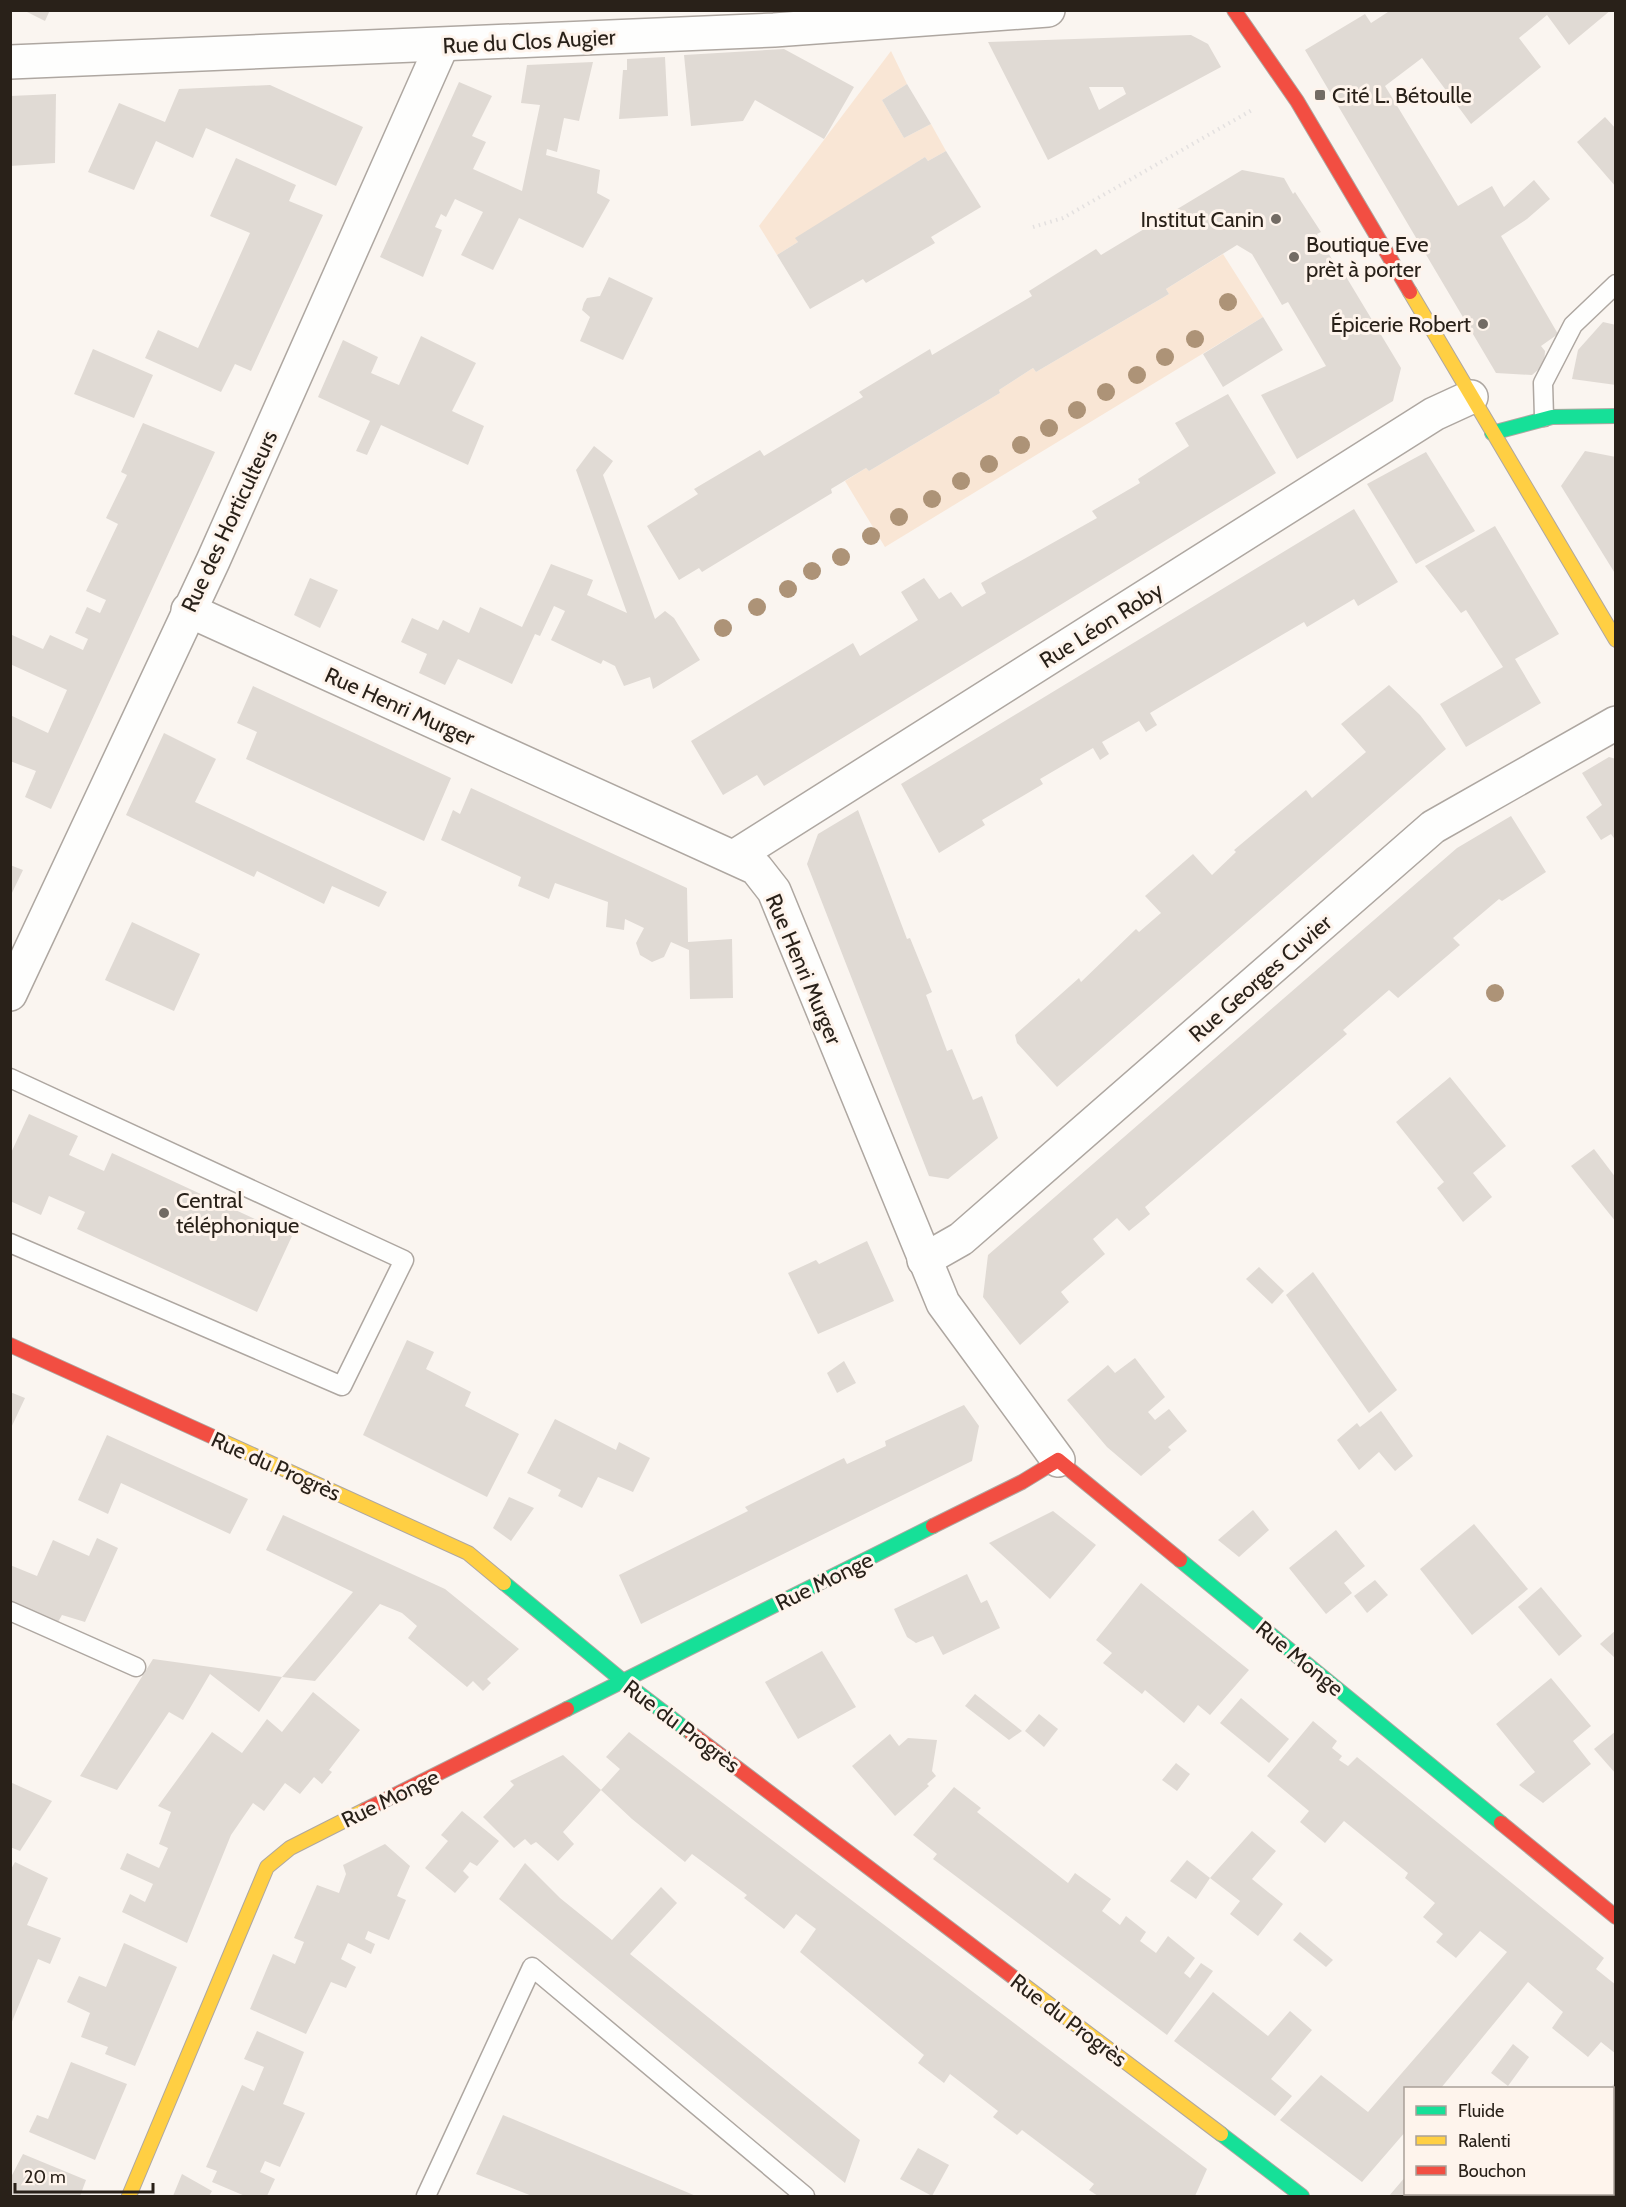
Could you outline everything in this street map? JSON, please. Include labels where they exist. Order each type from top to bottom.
[{"type":"street","name":"Rue du Clos Augier","points":[[10,62],[442,45],[771,20],[1048,10]]},
{"type":"street","points":[[1234,10],[1297,100],[1492,434],[1616,640]]},
{"type":"street","name":"Rue des Horticulteurs","points":[[10,994],[188,610],[213,561],[442,45]]},
{"type":"street","name":"Rue Léon Roby","points":[[734,857],[1434,414],[1471,397]]},
{"type":"street","points":[[1492,434],[1524,421],[1544,417],[1594,414],[1616,416]]},
{"type":"street","name":"Rue Henri Murger","points":[[188,610],[756,868],[774,891],[943,1304],[1058,1460]]},
{"type":"street","name":"Rue Georges Cuvier","points":[[924,1260],[961,1239],[1433,827],[1616,723]]},
{"type":"street","name":"Rue du Progrès","points":[[10,1344],[468,1553],[623,1681],[1302,2196]]},
{"type":"street","name":"Rue Monge","points":[[129,2196],[267,1867],[290,1848],[1031,1478],[1058,1460],[1616,1917]]},
{"type":"lane","points":[[1544,417],[1543,383],[1572,325],[1616,284]]},
{"type":"lane","points":[[10,1077],[404,1260],[342,1386],[10,1242]]},
{"type":"lane","points":[[10,1611],[136,1667]]},
{"type":"lane","points":[[426,2196],[532,1967],[805,2196]]},
{"type":"path","points":[[1033,227],[1062,218],[1253,109]]},
{"type":"shaded area","points":[[891,51],[907,84],[882,100],[904,138],[931,124],[946,151],[928,161],[925,157],[796,239],[798,242],[777,255],[759,226]]},
{"type":"shaded area","points":[[1223,254],[1263,317],[885,547],[845,481],[866,468],[869,471],[1000,393],[999,390],[1033,368],[1036,372],[1169,294],[1166,289]]},
{"type":"building","points":[[23,10],[50,10],[45,21]]},
{"type":"building","points":[[1391,10],[1611,10],[1569,45],[1547,15],[1519,38],[1541,67],[1471,124],[1422,58],[1385,86],[1458,206],[1492,186],[1504,207],[1534,180],[1550,199],[1527,219],[1501,236],[1558,334],[1541,346],[1545,351],[1544,365],[1532,375],[1496,373],[1305,50],[1365,14],[1371,23]]},
{"type":"building","points":[[1191,35],[1208,44],[1221,67],[1048,160],[988,42]],"holes":[[[1089,87],[1123,87],[1126,94],[1099,110]]]},
{"type":"building","points":[[784,49],[854,87],[824,139],[755,100],[743,121],[691,126],[684,55]]},
{"type":"building","points":[[665,57],[668,116],[619,119],[623,70],[627,70],[627,59]]},
{"type":"building","points":[[593,62],[579,121],[564,118],[557,152],[547,149],[546,155],[600,170],[597,193],[610,200],[583,248],[519,218],[493,270],[461,255],[483,212],[455,199],[446,217],[441,214],[435,227],[442,230],[423,277],[380,257],[459,82],[492,96],[472,136],[486,142],[473,169],[522,191],[540,105],[521,103],[527,65]]},
{"type":"building","points":[[907,84],[931,124],[904,138],[882,100]]},
{"type":"building","points":[[270,85],[363,127],[336,186],[206,128],[193,158],[156,141],[134,190],[88,172],[119,103],[165,122],[179,89]]},
{"type":"building","points":[[56,94],[55,163],[10,166],[10,96]]},
{"type":"building","points":[[1605,117],[1616,129],[1616,187],[1577,142]]},
{"type":"building","points":[[946,151],[981,207],[931,237],[935,243],[866,283],[863,279],[810,309],[777,255],[798,242],[795,238],[925,157],[928,161]]},
{"type":"building","points":[[236,158],[296,185],[289,201],[323,215],[251,371],[235,364],[221,392],[145,358],[158,330],[198,348],[224,291],[250,233],[210,216]]},
{"type":"building","points":[[1242,170],[1284,178],[1293,194],[1295,192],[1321,232],[1317,234],[1339,271],[1342,270],[1401,368],[1393,401],[1297,459],[1261,395],[1326,366],[1288,302],[1282,305],[1252,254],[1237,245],[1166,289],[1169,294],[1036,372],[1033,368],[999,390],[1000,393],[869,471],[866,468],[831,489],[832,493],[702,572],[699,568],[679,580],[647,526],[698,494],[694,489],[760,450],[764,456],[863,397],[859,392],[930,349],[932,355],[1032,296],[1029,291],[1096,249],[1101,255]]},
{"type":"building","points":[[609,277],[653,298],[623,360],[580,341],[590,317],[582,310],[584,303],[587,298],[600,296]]},
{"type":"building","points":[[1263,317],[1283,350],[1223,387],[1203,354]]},
{"type":"building","points":[[1603,322],[1616,325],[1616,385],[1572,379],[1578,350]]},
{"type":"building","points":[[421,336],[476,363],[452,411],[484,426],[468,465],[381,425],[367,455],[356,451],[370,421],[318,397],[343,340],[378,357],[371,373],[399,385]]},
{"type":"building","points":[[93,349],[153,375],[134,418],[74,394]]},
{"type":"building","points":[[1228,394],[1276,473],[764,786],[757,775],[723,795],[691,741],[853,643],[860,656],[918,620],[901,592],[924,578],[939,599],[951,592],[962,607],[986,593],[981,583],[1097,518],[1092,511],[1140,483],[1138,479],[1189,446],[1175,423]]},
{"type":"building","points":[[143,423],[215,452],[51,809],[25,797],[36,771],[10,761],[10,715],[48,733],[67,690],[10,664],[10,640],[12,635],[43,649],[50,635],[83,650],[88,639],[75,633],[87,607],[100,613],[106,600],[86,591],[118,524],[106,518],[127,475],[121,472]]},
{"type":"building","points":[[594,446],[613,461],[603,475],[655,619],[665,611],[674,618],[700,660],[653,689],[650,677],[624,686],[615,666],[603,660],[601,664],[551,640],[565,611],[554,606],[540,636],[535,634],[512,684],[458,659],[445,685],[419,673],[427,654],[401,642],[412,618],[438,630],[443,620],[469,633],[480,607],[522,627],[551,564],[593,580],[587,595],[627,613],[576,470]]},
{"type":"building","points":[[1585,451],[1616,457],[1616,575],[1561,486]]},
{"type":"building","points":[[1426,452],[1475,531],[1416,564],[1367,484]]},
{"type":"building","points":[[1354,509],[1398,582],[1358,606],[1354,599],[1307,627],[1304,622],[1150,713],[1157,725],[1146,732],[1139,721],[1102,742],[1109,754],[1100,760],[1093,748],[1040,779],[1043,784],[982,820],[985,825],[939,853],[901,784]]},
{"type":"building","points":[[1495,526],[1559,634],[1515,659],[1541,703],[1466,747],[1440,704],[1503,667],[1466,610],[1461,613],[1425,566]]},
{"type":"building","points":[[310,578],[338,590],[320,628],[294,615]]},
{"type":"building","points":[[1389,685],[1420,715],[1446,749],[1057,1087],[1017,1043],[1015,1035],[1079,978],[1081,982],[1136,929],[1139,932],[1161,913],[1145,896],[1193,854],[1212,875],[1236,852],[1234,850],[1306,790],[1312,798],[1366,752],[1341,724]]},
{"type":"building","points":[[253,686],[451,778],[424,841],[246,759],[257,732],[237,723]]},
{"type":"building","points":[[164,733],[216,759],[195,802],[387,892],[379,907],[332,886],[324,904],[257,871],[254,877],[126,815]]},
{"type":"building","points":[[1609,757],[1616,759],[1616,841],[1611,834],[1601,840],[1586,817],[1602,805],[1582,773]]},
{"type":"building","points":[[471,788],[687,888],[688,942],[732,939],[733,998],[690,999],[689,950],[671,942],[664,957],[652,962],[640,955],[636,943],[644,928],[625,919],[624,930],[606,927],[608,902],[555,883],[549,899],[518,886],[521,877],[441,840],[453,810],[460,814]]},
{"type":"building","points":[[858,810],[907,939],[910,938],[932,992],[926,995],[947,1051],[952,1049],[973,1100],[982,1096],[998,1138],[948,1179],[929,1176],[807,864],[818,834]]},
{"type":"building","points":[[1511,816],[1546,872],[1502,901],[1499,899],[1453,938],[1460,945],[1398,998],[1389,990],[1343,1030],[1347,1034],[1145,1207],[1150,1214],[1129,1231],[1117,1218],[1093,1239],[1105,1254],[1061,1292],[1069,1302],[1020,1345],[983,1297],[988,1255],[1457,848]]},
{"type":"building","points":[[10,865],[23,870],[10,897]]},
{"type":"building","points":[[132,922],[200,954],[174,1011],[105,980]]},
{"type":"building","points":[[1450,1077],[1506,1146],[1473,1173],[1492,1197],[1463,1222],[1437,1188],[1444,1182],[1396,1122]]},
{"type":"building","name":"Central téléphonique","points":[[29,1114],[78,1136],[69,1155],[104,1171],[112,1153],[292,1236],[257,1312],[77,1229],[85,1212],[49,1196],[41,1215],[10,1201],[10,1155]]},
{"type":"building","points":[[1594,1149],[1616,1178],[1616,1222],[1571,1166]]},
{"type":"building","points":[[867,1241],[894,1301],[818,1334],[788,1273],[816,1260],[819,1264]]},
{"type":"building","points":[[1259,1267],[1284,1291],[1272,1304],[1246,1279]]},
{"type":"building","points":[[1313,1272],[1397,1390],[1369,1413],[1286,1295]]},
{"type":"building","points":[[407,1340],[434,1352],[426,1369],[471,1392],[465,1406],[519,1434],[487,1497],[363,1435]]},
{"type":"building","points":[[1135,1358],[1165,1397],[1148,1412],[1155,1420],[1169,1409],[1187,1431],[1168,1447],[1171,1450],[1141,1476],[1107,1447],[1067,1400],[1108,1365],[1115,1373]]},
{"type":"building","points":[[844,1361],[856,1383],[837,1393],[827,1373]]},
{"type":"building","points":[[10,1392],[25,1398],[10,1430]]},
{"type":"building","points":[[964,1405],[979,1426],[972,1461],[641,1624],[619,1575],[748,1511],[745,1507],[844,1458],[847,1464],[886,1446],[885,1441]]},
{"type":"building","points":[[1381,1411],[1413,1456],[1395,1471],[1379,1452],[1359,1470],[1337,1440],[1357,1423],[1360,1427]]},
{"type":"building","points":[[555,1419],[616,1450],[619,1442],[650,1458],[633,1492],[598,1477],[582,1508],[558,1496],[561,1490],[527,1473]]},
{"type":"building","points":[[107,1435],[248,1499],[230,1534],[121,1483],[108,1514],[78,1500]]},
{"type":"building","points":[[509,1497],[534,1508],[511,1541],[493,1528]]},
{"type":"building","points":[[1253,1510],[1269,1530],[1239,1557],[1218,1540]]},
{"type":"building","points":[[1053,1511],[1096,1545],[1050,1599],[989,1543]]},
{"type":"building","points":[[283,1515],[445,1589],[519,1649],[487,1679],[491,1683],[483,1691],[473,1681],[467,1687],[408,1638],[417,1626],[402,1613],[380,1604],[315,1681],[282,1677],[353,1592],[266,1550]]},
{"type":"building","points":[[1474,1524],[1528,1589],[1472,1635],[1420,1569]]},
{"type":"building","points":[[1336,1530],[1365,1566],[1344,1583],[1352,1593],[1326,1614],[1289,1568]]},
{"type":"building","points":[[97,1538],[118,1548],[85,1622],[62,1615],[58,1622],[10,1600],[10,1565],[37,1576],[53,1540],[89,1556]]},
{"type":"building","points":[[967,1574],[981,1603],[987,1600],[1000,1628],[943,1655],[933,1636],[916,1643],[907,1637],[894,1609]]},
{"type":"building","points":[[1375,1580],[1388,1595],[1367,1613],[1354,1596]]},
{"type":"building","points":[[1141,1583],[1249,1670],[1210,1715],[1198,1705],[1184,1723],[1145,1690],[1142,1694],[1103,1663],[1112,1653],[1096,1640]]},
{"type":"building","points":[[1541,1587],[1582,1636],[1559,1656],[1518,1607]]},
{"type":"building","points":[[1616,1630],[1616,1659],[1600,1644]]},
{"type":"building","points":[[822,1651],[856,1707],[798,1739],[765,1682]]},
{"type":"building","points":[[153,1659],[282,1677],[259,1712],[210,1674],[183,1720],[169,1712],[117,1790],[80,1776]]},
{"type":"building","points":[[1551,1678],[1591,1726],[1573,1741],[1591,1764],[1543,1803],[1519,1785],[1535,1772],[1496,1724]]},
{"type":"building","points":[[313,1692],[360,1730],[329,1770],[332,1772],[322,1784],[314,1777],[300,1794],[285,1783],[264,1811],[253,1803],[231,1835],[187,1943],[122,1912],[130,1894],[145,1902],[153,1884],[120,1869],[127,1853],[159,1868],[168,1848],[159,1844],[171,1812],[158,1806],[212,1732],[242,1753],[267,1719],[282,1732]]},
{"type":"building","points":[[975,1694],[1022,1731],[1009,1740],[965,1706]]},
{"type":"building","points":[[1241,1698],[1289,1739],[1269,1763],[1220,1723]]},
{"type":"building","points":[[1039,1714],[1058,1729],[1044,1747],[1025,1731]]},
{"type":"building","points":[[1313,1721],[1337,1741],[1332,1748],[1342,1756],[1339,1760],[1348,1766],[1357,1757],[1604,1958],[1596,1969],[1616,1985],[1616,2054],[1601,2042],[1588,2057],[1552,2028],[1563,2012],[1528,1982],[1442,2087],[1404,2087],[1404,2133],[1362,2182],[1280,2120],[1321,2075],[1368,2112],[1507,1952],[1480,1931],[1456,1958],[1436,1942],[1443,1934],[1423,1917],[1435,1903],[1405,1878],[1408,1873],[1344,1821],[1325,1843],[1300,1822],[1309,1811],[1267,1776]]},
{"type":"building","points":[[1616,1731],[1616,1774],[1594,1749]]},
{"type":"building","points":[[629,1732],[1207,2169],[1195,2196],[1098,2196],[1089,2190],[1094,2184],[1022,2130],[1017,2135],[993,2117],[998,2111],[950,2074],[944,2083],[918,2063],[924,2055],[800,1952],[816,1929],[796,1914],[784,1929],[744,1898],[747,1895],[692,1854],[685,1862],[632,1819],[601,1790],[620,1769],[606,1757]]},
{"type":"building","points":[[890,1734],[899,1746],[908,1738],[937,1740],[932,1771],[936,1776],[927,1784],[929,1786],[895,1816],[852,1766]]},
{"type":"building","points":[[563,1755],[601,1790],[563,1832],[574,1844],[558,1861],[536,1842],[531,1845],[525,1839],[514,1848],[483,1817],[514,1785],[510,1781]]},
{"type":"building","points":[[1176,1763],[1190,1774],[1177,1791],[1162,1780]]},
{"type":"building","points":[[10,1782],[52,1801],[20,1851],[10,1847]]},
{"type":"building","points":[[954,1787],[981,1808],[977,1812],[1068,1883],[1075,1873],[1111,1899],[1102,1911],[1120,1925],[1126,1916],[1146,1932],[1140,1941],[1156,1953],[1168,1936],[1195,1958],[1184,1973],[1190,1978],[1201,1963],[1213,1971],[1167,2035],[933,1859],[937,1854],[913,1835]]},
{"type":"building","points":[[462,1811],[499,1841],[477,1866],[470,1862],[463,1871],[469,1877],[455,1893],[425,1868],[448,1841],[441,1835]]},
{"type":"building","points":[[1252,1831],[1276,1851],[1252,1879],[1283,1904],[1258,1936],[1230,1914],[1240,1901],[1210,1878]]},
{"type":"building","points":[[385,1844],[410,1866],[397,1896],[406,1900],[389,1940],[368,1931],[365,1939],[375,1944],[371,1954],[348,1943],[341,1959],[356,1967],[346,1988],[331,1982],[306,2034],[250,2009],[273,1954],[295,1964],[304,1942],[294,1938],[317,1885],[339,1893],[346,1874],[343,1865]]},
{"type":"building","points":[[1187,1860],[1210,1878],[1196,1899],[1170,1881]]},
{"type":"building","points":[[15,1862],[48,1878],[27,1925],[61,1938],[50,1964],[38,1959],[11,2024],[10,1871]]},
{"type":"building","points":[[525,1863],[560,1898],[612,1940],[661,1887],[677,1903],[630,1954],[860,2140],[845,2183],[499,1899]]},
{"type":"building","points":[[1300,1932],[1333,1960],[1326,1967],[1293,1940]]},
{"type":"building","points":[[124,1943],[177,1967],[135,2066],[105,2054],[108,2047],[81,2037],[90,2013],[67,2002],[79,1976],[106,1987]]},
{"type":"building","points":[[1213,1992],[1268,2036],[1290,2011],[1312,2030],[1271,2079],[1292,2096],[1275,2116],[1174,2041]]},
{"type":"building","points":[[257,2031],[304,2052],[283,2104],[305,2113],[280,2167],[265,2161],[260,2172],[275,2179],[267,2196],[245,2196],[212,2182],[217,2171],[206,2167],[242,2085],[254,2091],[264,2067],[244,2059]]},
{"type":"building","points":[[1513,2044],[1529,2057],[1508,2086],[1491,2073]]},
{"type":"building","points":[[71,2062],[127,2084],[95,2160],[29,2132],[37,2115],[48,2119]]},
{"type":"building","points":[[1616,2082],[1616,2159],[1614,2161],[1614,2087],[1611,2087]]},
{"type":"building","points":[[503,2115],[696,2196],[532,2196],[476,2174]]},
{"type":"building","points":[[918,2148],[949,2165],[932,2196],[900,2179]]},
{"type":"building","points":[[23,2154],[86,2180],[80,2196],[10,2196],[10,2179]]},
{"type":"building","points":[[182,2174],[212,2191],[209,2196],[173,2196]]},
{"type":"building","points":[[1404,2178],[1404,2195],[1458,2196],[1389,2196]]},
{"type":"building","points":[[1535,2195],[1608,2195],[1607,2196]]},
{"type":"traffic: fast","points":[[1492,433],[1552,417],[1616,416]]},
{"type":"traffic: fast","points":[[567,1709],[933,1526]]},
{"type":"traffic: fast","points":[[1180,1560],[1501,1823]]},
{"type":"traffic: fast","points":[[504,1583],[623,1681],[691,1733]]},
{"type":"traffic: fast","points":[[1221,2134],[1302,2196]]},
{"type":"traffic: slow","points":[[1410,292],[1616,640]]},
{"type":"traffic: slow","points":[[222,1441],[468,1553],[504,1583]]},
{"type":"traffic: slow","points":[[129,2196],[267,1867],[290,1848],[365,1810]]},
{"type":"traffic: slow","points":[[1017,1980],[1221,2134]]},
{"type":"traffic: jam","points":[[1234,10],[1297,101],[1410,292]]},
{"type":"traffic: jam","points":[[10,1345],[222,1441]]},
{"type":"traffic: jam","points":[[933,1526],[1022,1482],[1058,1460],[1180,1560]]},
{"type":"traffic: jam","points":[[365,1810],[567,1709]]},
{"type":"traffic: jam","points":[[691,1733],[1017,1980]]},
{"type":"traffic: jam","points":[[1501,1823],[1616,1917]]},
{"type":"place","name":"Cité L. Bétoulle","points":[[1320,95]]},
{"type":"place","name":"Institut Canin","points":[[1276,219]]},
{"type":"place","name":"Boutique Eve prèt à porter","points":[[1294,257]]},
{"type":"place","name":"Épicerie Robert","points":[[1483,324]]},
{"type":"place","name":"Central téléphonique","points":[[164,1213]]}]
